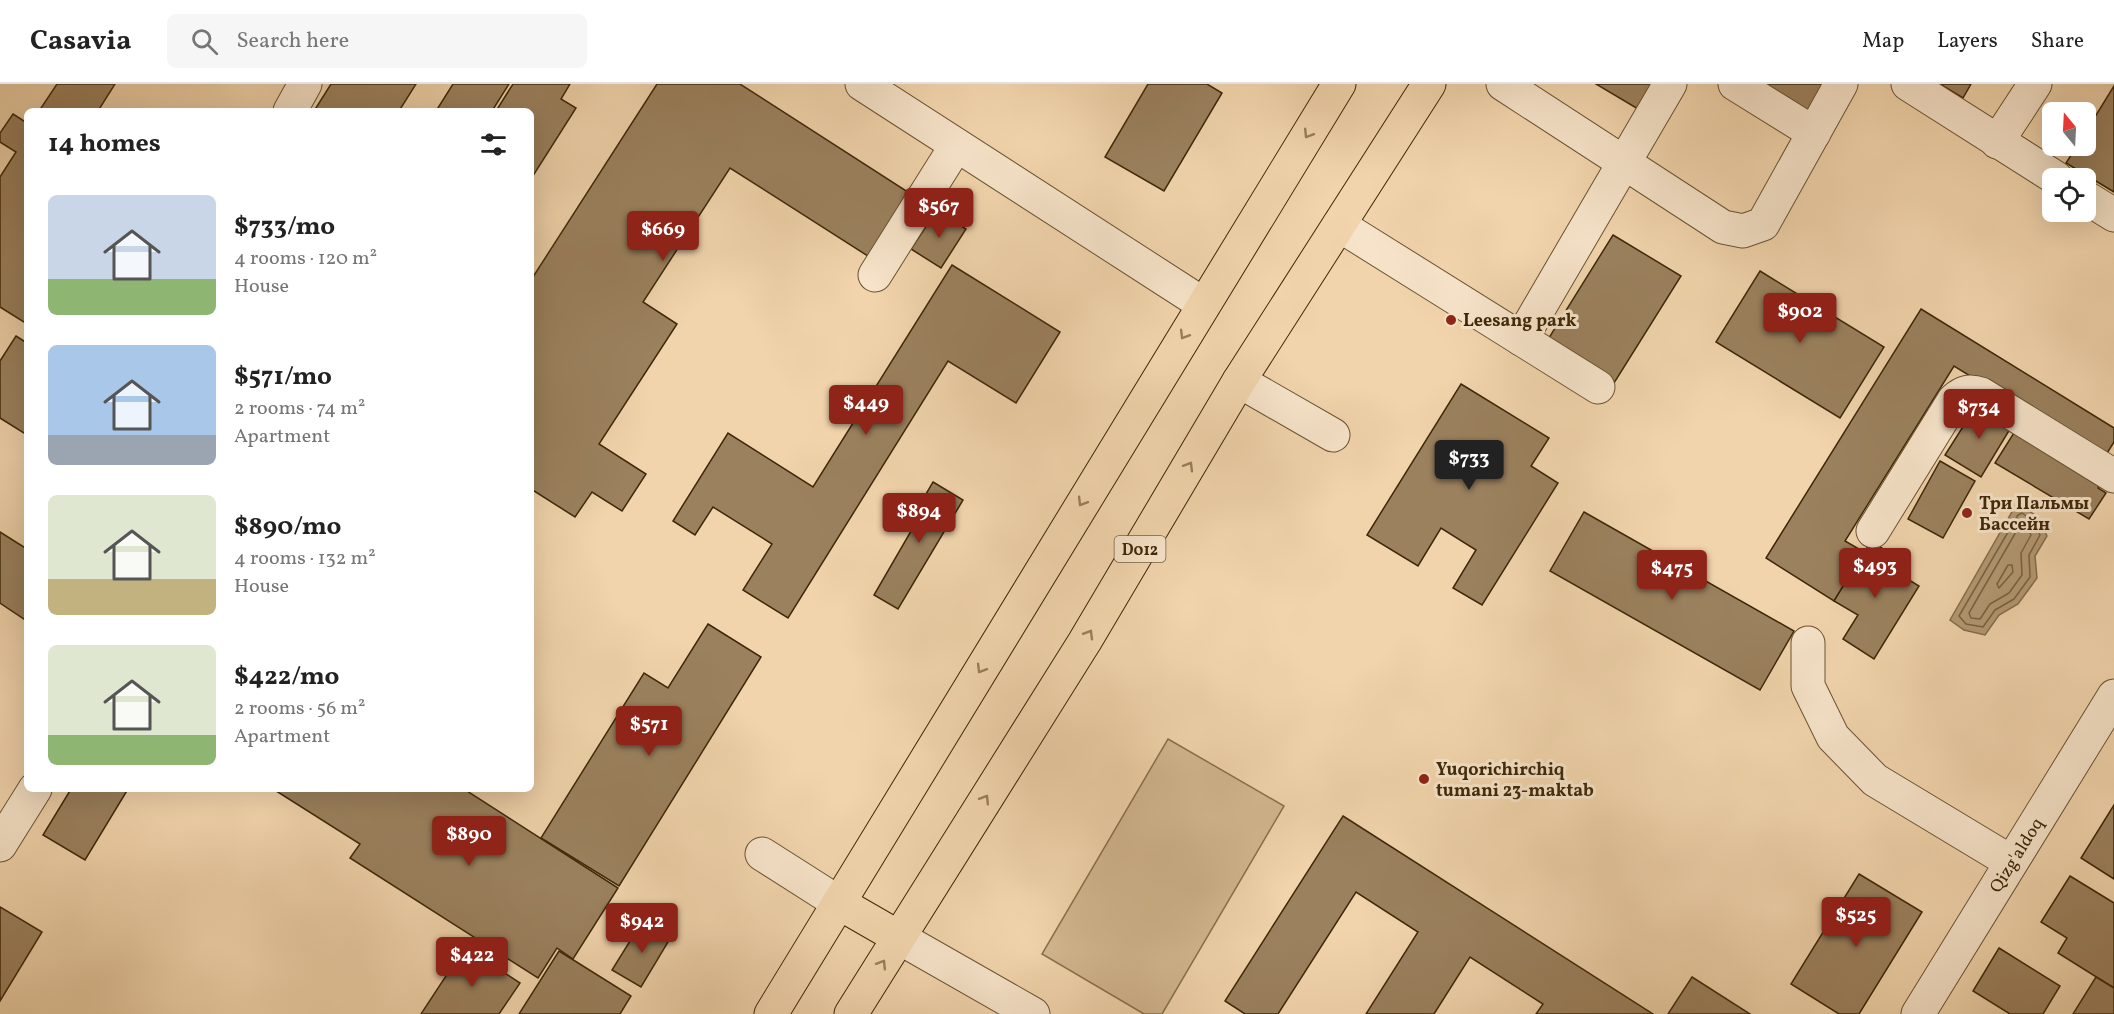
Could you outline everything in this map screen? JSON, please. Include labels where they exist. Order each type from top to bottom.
[{"type":"highway","points":[[771,1014],[1339,84]]},
{"type":"highway","name":"D012","points":[[851,1014],[1085,641],[1239,381],[1429,84]]},
{"type":"highway","points":[[839,903],[898,937]]},
{"type":"street","points":[[292,108],[305,84]]},
{"type":"street","points":[[862,84],[1203,304]]},
{"type":"street","points":[[1504,84],[1722,227],[1743,231],[1763,224],[1841,84]]},
{"type":"street","points":[[1521,339],[1670,84]]},
{"type":"street","points":[[1735,84],[1814,133]]},
{"type":"street","points":[[1908,84],[2042,169]]},
{"type":"street","points":[[1997,142],[2035,84]]},
{"type":"street","points":[[875,275],[956,146]]},
{"type":"street","points":[[2096,204],[2114,215]]},
{"type":"street","points":[[1339,225],[1598,387]]},
{"type":"street","points":[[1239,381],[1333,435]]},
{"type":"street","points":[[1873,531],[1954,400],[1962,393],[1971,391],[1981,394],[2114,476]]},
{"type":"street","points":[[1808,643],[1808,686],[1833,737],[1875,780],[2012,862]]},
{"type":"street","name":"Qizg'aldoq","points":[[1918,1014],[2114,696]]},
{"type":"street","points":[[0,846],[33,792]]},
{"type":"street","points":[[762,854],[839,903]]},
{"type":"street","points":[[898,937],[1033,1014]]},
{"type":"shaded area","points":[[1168,739],[1284,806],[1162,1014],[1144,1014],[1042,954]]},
{"type":"water","points":[[2017,503],[2038,517],[2047,536],[2035,556],[2037,578],[2018,604],[1999,615],[1985,635],[1964,630],[1950,620]]},
{"type":"building","points":[[57,84],[115,84],[100,108],[41,108]]},
{"type":"building","points":[[331,84],[416,84],[401,108],[316,108]]},
{"type":"building","points":[[453,84],[509,84],[494,108],[438,108]]},
{"type":"building","points":[[513,84],[570,84],[561,99],[576,108],[534,174],[534,108],[498,108]]},
{"type":"building","points":[[657,84],[740,84],[911,194],[871,258],[730,168],[643,302],[677,324],[599,444],[646,474],[622,511],[592,492],[575,517],[534,491],[534,275]]},
{"type":"building","points":[[1148,84],[1207,84],[1222,93],[1164,191],[1105,157]]},
{"type":"building","points":[[1596,84],[1653,84],[1638,109]]},
{"type":"building","points":[[1761,84],[1831,84],[1813,114]]},
{"type":"building","points":[[1940,84],[1971,84],[1963,98]]},
{"type":"building","points":[[2114,86],[2114,192],[2096,181],[2096,168],[2074,168],[2066,163],[2071,156],[2096,156],[2096,115]]},
{"type":"building","points":[[13,114],[24,121],[24,322],[0,307],[0,177],[16,152],[0,142],[0,133]]},
{"type":"building","points":[[937,210],[966,229],[941,268],[911,249]]},
{"type":"building","points":[[1613,235],[1681,276],[1609,391],[1542,349]]},
{"type":"building","points":[[952,265],[1060,332],[1016,403],[948,361],[788,618],[743,590],[772,544],[713,507],[695,535],[673,521],[728,433],[813,487]]},
{"type":"building","points":[[1760,271],[1884,347],[1840,418],[1716,342]]},
{"type":"building","points":[[1921,309],[2114,428],[2114,442],[2104,458],[1954,366],[1845,541],[1864,552],[1834,601],[1766,558]]},
{"type":"building","points":[[16,336],[24,341],[24,433],[0,418],[0,361]]},
{"type":"building","points":[[1461,384],[1549,438],[1531,466],[1558,483],[1482,605],[1453,588],[1476,550],[1441,528],[1418,566],[1367,535]]},
{"type":"building","points":[[1978,403],[2013,424],[1981,477],[1945,455]]},
{"type":"building","points":[[2017,428],[2102,480],[2098,488],[2106,493],[2089,519],[1995,463]]},
{"type":"building","points":[[1940,461],[1975,481],[1943,538],[1908,519]]},
{"type":"building","points":[[933,482],[963,500],[898,609],[874,595],[914,526],[909,523]]},
{"type":"building","points":[[1584,512],[1794,631],[1760,690],[1550,571]]},
{"type":"building","points":[[0,532],[24,547],[24,619],[0,603]]},
{"type":"building","points":[[1871,541],[1897,558],[1891,569],[1919,586],[1874,659],[1843,639],[1858,615],[1834,601]]},
{"type":"building","points":[[708,624],[761,657],[619,886],[541,838],[644,673],[668,688]]},
{"type":"building","points":[[69,792],[126,792],[85,860],[43,835]]},
{"type":"building","points":[[278,792],[469,792],[618,888],[573,959],[557,948],[538,978],[350,858],[360,844]]},
{"type":"building","points":[[2114,805],[2114,879],[2081,858]]},
{"type":"building","points":[[1343,816],[1653,1014],[1536,1014],[1543,1004],[1470,957],[1434,1014],[1366,1014],[1418,932],[1356,892],[1278,1014],[1245,1014],[1225,1001]]},
{"type":"building","points":[[1859,874],[1922,912],[1859,1014],[1839,1014],[1791,984]]},
{"type":"building","points":[[2070,876],[2114,903],[2114,988],[2058,953],[2067,938],[2041,922]]},
{"type":"building","points":[[0,907],[42,932],[0,1001]]},
{"type":"building","points":[[643,920],[671,937],[641,987],[612,970]]},
{"type":"building","points":[[465,947],[520,983],[499,1014],[421,1014]]},
{"type":"building","points":[[1999,948],[2060,986],[2043,1014],[2010,1014],[1973,991]]},
{"type":"building","points":[[559,951],[631,996],[620,1014],[519,1014]]},
{"type":"building","points":[[1692,977],[1750,1014],[1668,1014]]},
{"type":"building","points":[[2096,977],[2114,988],[2114,1014],[2073,1014]]},
{"type":"place","name":"Leesang park","points":[[1451,320]]},
{"type":"place","name":"Три Пальмы Бассейн","points":[[1967,513]]},
{"type":"place","name":"Yuqorichirchiq tumani 23-maktab","points":[[1424,779]]}]
